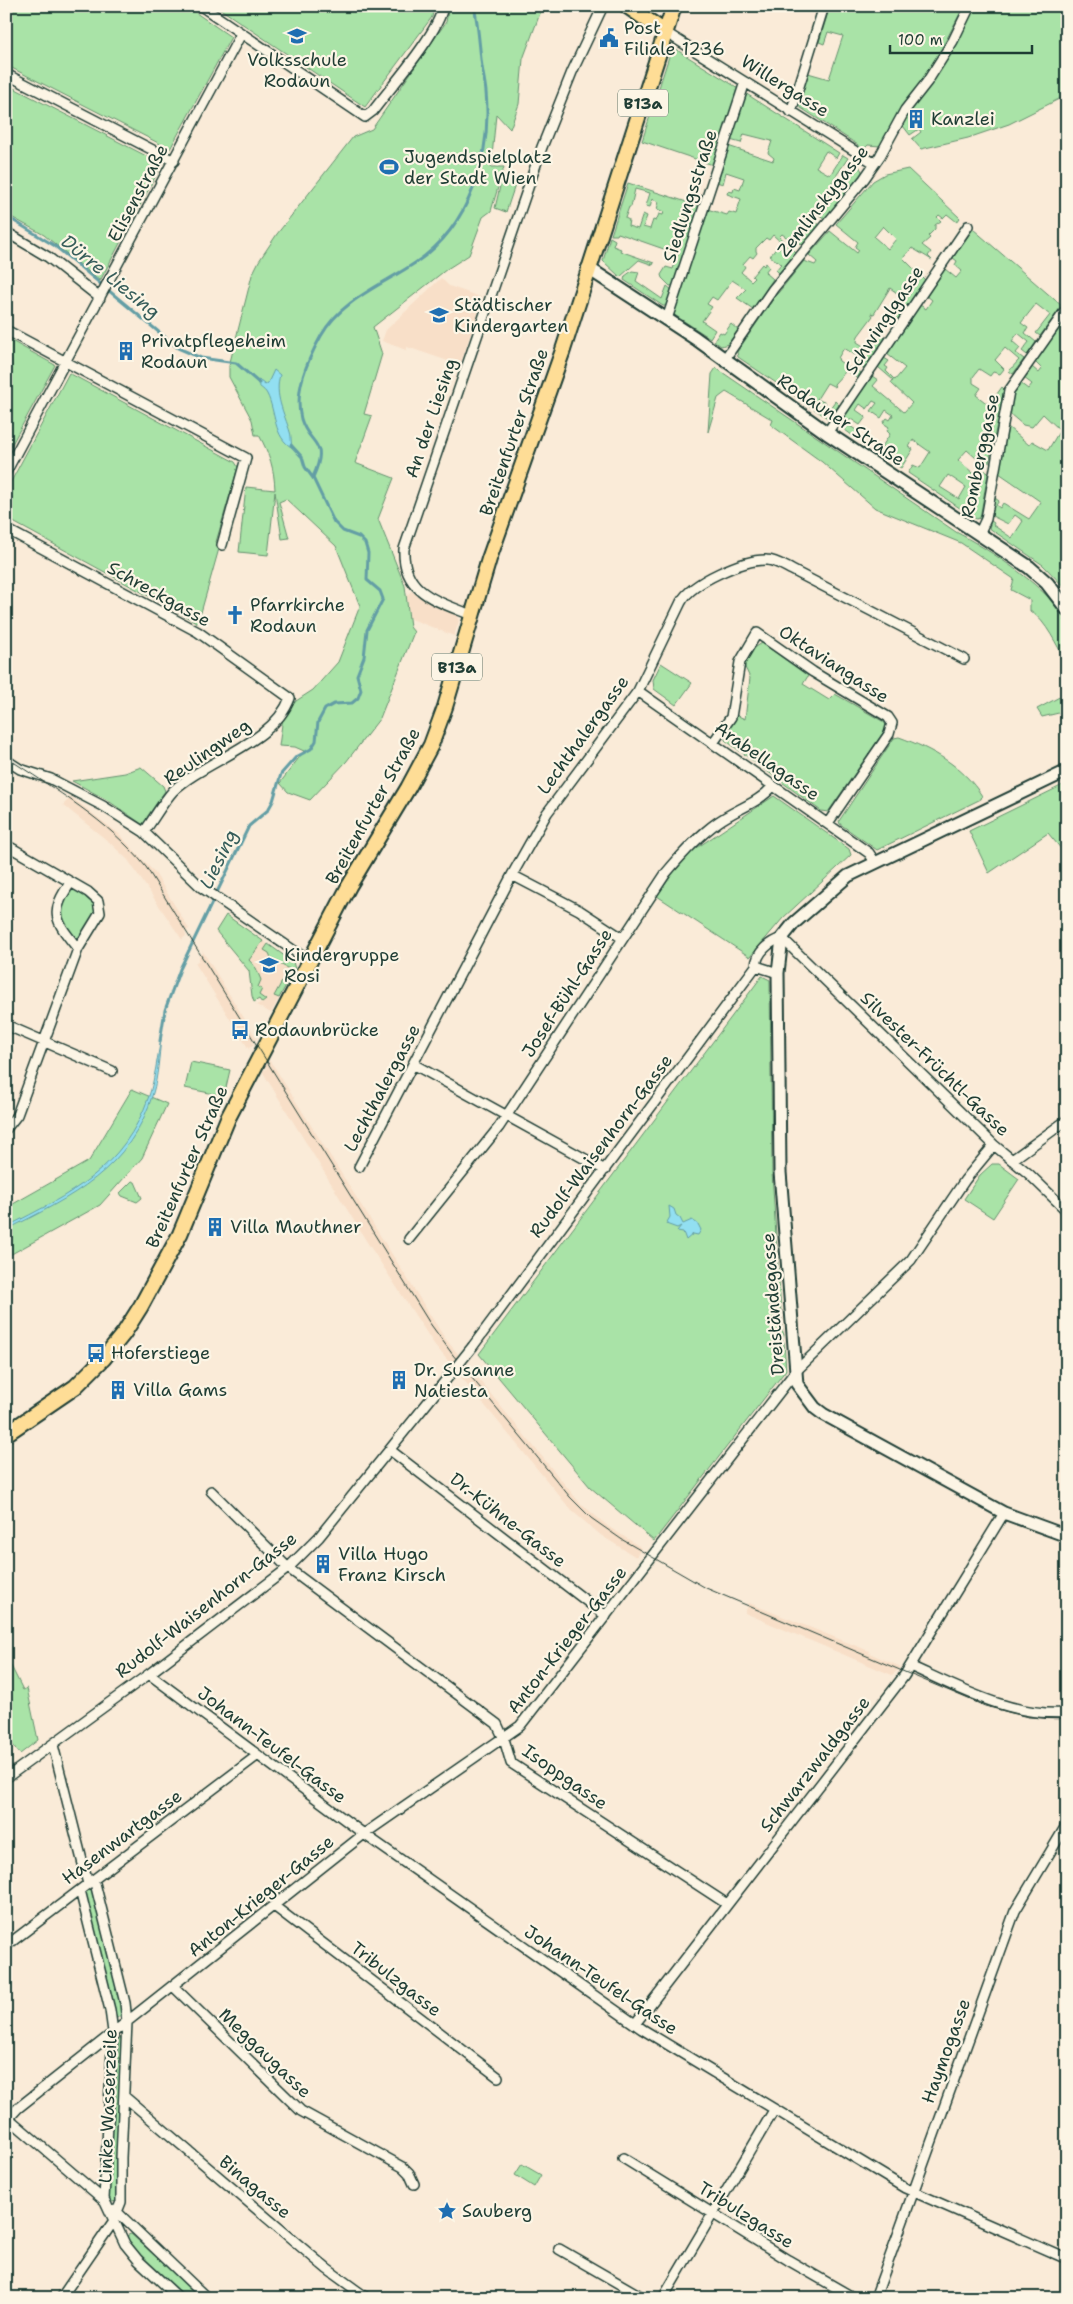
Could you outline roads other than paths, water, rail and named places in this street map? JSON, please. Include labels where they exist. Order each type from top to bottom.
[{"type":"main road","name":"Willergasse","points":[[627,6],[666,32]]},
{"type":"main road","name":"Breitenfurter Straße","points":[[6,1434],[75,1387],[103,1359],[124,1333],[180,1234],[228,1118],[309,961],[349,886],[408,788],[431,744],[453,682],[471,615],[562,353],[674,6]]},
{"type":"main road","name":"Rodauner Straße","points":[[588,268],[667,319],[827,433],[1029,567],[1047,583],[1067,609]]},
{"type":"street","points":[[201,6],[362,116],[368,116],[373,111],[426,41],[435,26],[443,6]]},
{"type":"street","name":"An der Liesing","points":[[471,615],[427,596],[418,589],[406,571],[403,561],[404,550],[542,147],[564,90],[603,6]]},
{"type":"street","points":[[791,112],[824,6]]},
{"type":"street","name":"Zemlinskygasse","points":[[724,360],[773,289],[864,179],[905,110],[927,82],[952,41],[970,6]]},
{"type":"street","name":"Willergasse","points":[[666,32],[874,164]]},
{"type":"street","name":"Elisenstraße","points":[[6,472],[241,34]]},
{"type":"street","points":[[6,74],[174,160]]},
{"type":"street","name":"Siedlungsstraße","points":[[667,319],[744,82]]},
{"type":"street","name":"Schwinglgasse","points":[[827,433],[968,226]]},
{"type":"street","points":[[6,232],[103,292]]},
{"type":"street","name":"Romberggasse","points":[[979,534],[986,519],[1010,391],[1065,311]]},
{"type":"street","points":[[6,330],[246,458],[222,545]]},
{"type":"street","name":"Schreckgasse","points":[[6,529],[198,632],[290,698]]},
{"type":"street","name":"Lechthalergasse","points":[[359,1167],[512,874],[547,813],[638,691],[684,597],[733,566],[751,561],[767,560],[792,570],[964,659]]},
{"type":"street","name":"Oktaviangasse","points":[[713,743],[731,717],[739,666],[757,633],[813,672],[888,717],[892,723],[889,734],[828,823]]},
{"type":"street","name":"Arabellagasse","points":[[638,691],[828,823],[869,853],[875,862]]},
{"type":"street","name":"Reulingweg","points":[[144,832],[173,792],[266,730],[288,704],[290,698]]},
{"type":"street","points":[[6,760],[20,769],[50,779],[103,806],[144,832],[201,887],[309,961]]},
{"type":"street","name":"Rudolf-Waisenhorn-Gasse","points":[[6,1778],[149,1674],[288,1568],[319,1537],[472,1346],[756,966],[756,958],[770,943],[782,938],[794,923],[827,892],[848,876],[1067,771]]},
{"type":"street","name":"Josef-Bühl-Gasse","points":[[409,1239],[506,1115],[666,873],[687,847],[719,821],[764,795],[773,786]]},
{"type":"street","points":[[6,1129],[17,1115],[46,1042],[78,950],[98,919],[100,906],[94,896],[8,846]]},
{"type":"street","points":[[512,874],[579,910],[622,938]]},
{"type":"street","points":[[71,882],[60,898],[56,915],[59,925],[78,950]]},
{"type":"street","name":"Dreiständegasse","points":[[782,938],[778,973],[780,1172],[797,1384],[815,1408],[1004,1513],[1067,1536]]},
{"type":"street","name":"Silvester-Früchtl-Gasse","points":[[782,938],[994,1145],[1067,1211]]},
{"type":"street","points":[[756,966],[778,973]]},
{"type":"street","points":[[6,1025],[112,1071]]},
{"type":"street","points":[[413,1064],[605,1170]]},
{"type":"street","points":[[1012,1160],[1067,1120]]},
{"type":"street","name":"Anton-Krieger-Gasse","points":[[7,2118],[364,1834],[504,1739],[520,1726],[795,1372],[911,1260],[965,1180],[994,1145]]},
{"type":"street","name":"Dr.-Kühne-Gasse","points":[[390,1450],[606,1616]]},
{"type":"street","points":[[211,1491],[288,1568]]},
{"type":"street","name":"Schwarzwaldgasse","points":[[635,2024],[910,1666],[1004,1513]]},
{"type":"street","name":"Isoppgasse","points":[[288,1568],[497,1724],[504,1739],[510,1763],[727,1904]]},
{"type":"street","points":[[910,1666],[989,1701],[1030,1712],[1067,1713]]},
{"type":"street","name":"Johann-Teufel-Gasse","points":[[149,1674],[364,1834],[635,2024],[912,2192],[1067,2259]]},
{"type":"street","name":"Linke Wasserzeile","points":[[53,1745],[124,2003],[127,2022],[121,2202],[118,2214]]},
{"type":"street","name":"Hasenwartgasse","points":[[6,1946],[258,1755]]},
{"type":"street","name":"Haymogasse","points":[[875,2298],[1014,1912],[1067,1824]]},
{"type":"street","points":[[80,1890],[110,2010],[113,2032],[104,2199],[113,2222],[125,2244],[138,2260],[179,2298]]},
{"type":"street","name":"Tribulzgasse","points":[[274,1906],[498,2078]]},
{"type":"street","name":"Meggaugasse","points":[[173,1986],[301,2112],[403,2168],[409,2173],[414,2184]]},
{"type":"street","name":"Binagasse","points":[[125,2097],[327,2269],[367,2298]]},
{"type":"street","points":[[663,2298],[774,2110]]},
{"type":"street","points":[[7,2118],[104,2199],[207,2298]]},
{"type":"street","name":"Tribulzgasse","points":[[623,2158],[854,2298]]},
{"type":"street","points":[[61,2298],[118,2214]]},
{"type":"street","points":[[559,2249],[644,2298]]},
{"type":"water","points":[[274,370],[280,375],[278,382],[279,397],[293,448],[287,444],[278,431],[270,401],[257,381],[259,380],[265,385],[268,383]]},
{"type":"water","points":[[161,1039],[153,1093],[143,1119],[130,1142],[96,1178],[53,1205],[6,1230],[6,1227],[52,1203],[92,1177],[110,1161],[125,1143],[138,1121],[149,1096]]},
{"type":"water","points":[[669,1206],[674,1209],[683,1224],[692,1220],[698,1224],[701,1230],[698,1235],[693,1234],[686,1240],[683,1232],[677,1231],[681,1226],[677,1228],[666,1224],[670,1217]]},
{"type":"waterway","points":[[313,477],[318,465],[319,450],[301,419],[299,398],[303,376],[321,336],[339,312],[363,294],[415,263],[434,248],[450,230],[463,210],[473,188],[481,164],[487,116],[486,88],[474,6]]},
{"type":"waterway","name":"Dürre Liesing","points":[[6,216],[55,246],[178,348],[201,358],[236,363],[259,383]]},
{"type":"waterway","name":"Liesing","points":[[160,1041],[165,1010],[180,969],[249,826],[268,810],[273,801],[281,774],[296,757],[311,749],[316,741],[318,722],[325,709],[334,704],[352,703],[358,698],[361,690],[357,675],[364,657],[367,630],[383,599],[380,591],[367,580],[368,553],[365,543],[359,537],[343,531],[334,522],[313,478],[305,467],[302,457],[291,445]]},
{"type":"tram line","points":[[6,757],[98,820],[131,850],[146,867],[429,1322],[453,1355],[570,1497],[591,1518],[621,1539],[706,1588],[985,1706],[1028,1717],[1067,1718]]},
{"type":"place","name":"Volksschule Rodaun","points":[[297,36]]},
{"type":"place","name":"Post Filiale 1236","points":[[609,38]]},
{"type":"place","name":"Kanzlei","points":[[916,119]]},
{"type":"place","name":"Jugendspielplatz der Stadt Wien","points":[[389,167]]},
{"type":"place","name":"Städtischer Kindergarten","points":[[439,315]]},
{"type":"place","name":"Privatpflegeheim Rodaun","points":[[126,351]]},
{"type":"place","name":"Pfarrkirche Rodaun","points":[[235,615]]},
{"type":"place","name":"Kindergruppe Rosi","points":[[269,965]]},
{"type":"place","name":"Rodaunbrücke","points":[[240,1030]]},
{"type":"place","name":"Villa Mauthner","points":[[215,1227]]},
{"type":"place","name":"Hoferstiege","points":[[96,1353]]},
{"type":"place","name":"Dr. Susanne Natiesta","points":[[399,1380]]},
{"type":"place","name":"Villa Gams","points":[[118,1390]]},
{"type":"place","name":"Villa Hugo Franz Kirsch","points":[[323,1564]]},
{"type":"place","name":"Sauberg","points":[[447,2211]]}]
